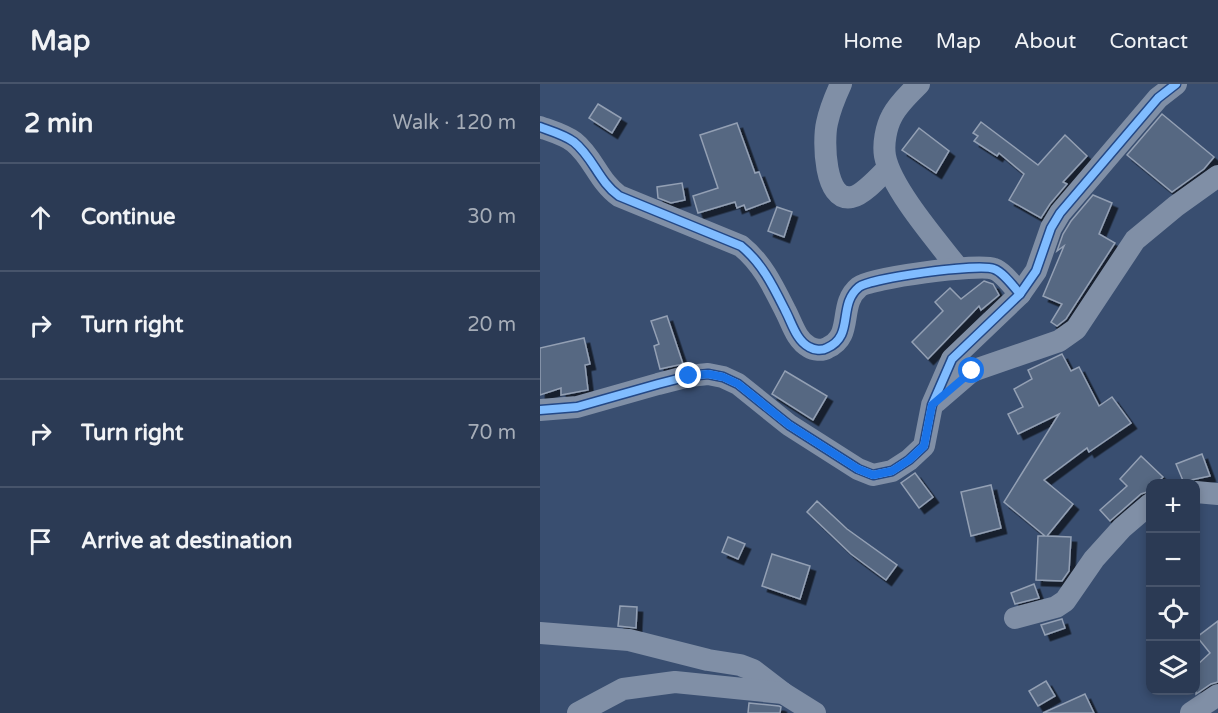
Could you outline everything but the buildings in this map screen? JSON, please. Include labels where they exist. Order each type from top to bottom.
[{"type":"street","points":[[841,84],[826,124],[824,146],[831,181],[836,192],[852,197],[861,193],[888,168]]},
{"type":"street","points":[[919,84],[892,115],[886,133],[884,153],[888,168],[907,201],[958,268]]},
{"type":"street","points":[[540,410],[577,408],[658,384],[708,374],[723,377],[738,384],[789,425],[858,469],[873,475],[892,471],[924,446],[932,405],[952,359],[1020,294],[1036,271],[1060,213],[1158,98],[1176,84]]},
{"type":"street","points":[[540,127],[573,141],[583,151],[609,189],[619,196],[741,246],[755,257],[775,290],[798,338],[810,348],[823,350],[837,344],[842,336],[851,296],[860,286],[873,281],[958,268],[986,267],[995,269],[1020,294]]},
{"type":"street","points":[[932,405],[972,371],[1059,341],[1076,329],[1135,240],[1176,206],[1218,176]]},
{"type":"street","points":[[1200,492],[1218,494]]},
{"type":"street","points":[[1015,618],[1056,607],[1065,601],[1094,559],[1122,528],[1146,507]]},
{"type":"street","points":[[540,633],[629,640],[708,660],[740,665],[753,670],[783,693],[815,713]]},
{"type":"street","points":[[578,713],[616,692],[646,684],[675,681],[783,693]]},
{"type":"street","points":[[1191,713],[1218,695]]},
{"type":"cycle path","points":[[540,410],[577,407],[689,376],[708,374],[723,377],[738,384],[789,425],[858,469],[873,475],[892,471],[924,446],[932,405],[952,359],[1020,294],[1036,271],[1051,228],[1060,213],[1158,98],[1176,84]]},
{"type":"cycle path","points":[[540,127],[562,135],[581,148],[606,184],[619,196],[741,246],[766,275],[798,336],[813,349],[825,349],[836,343],[844,328],[852,294],[867,283],[925,272],[984,268],[994,269],[1001,273],[1020,294]]},
{"type":"route","points":[[689,376],[708,374],[723,377],[738,384],[789,425],[858,469],[873,475],[892,471],[924,446],[932,405],[972,371]]}]
